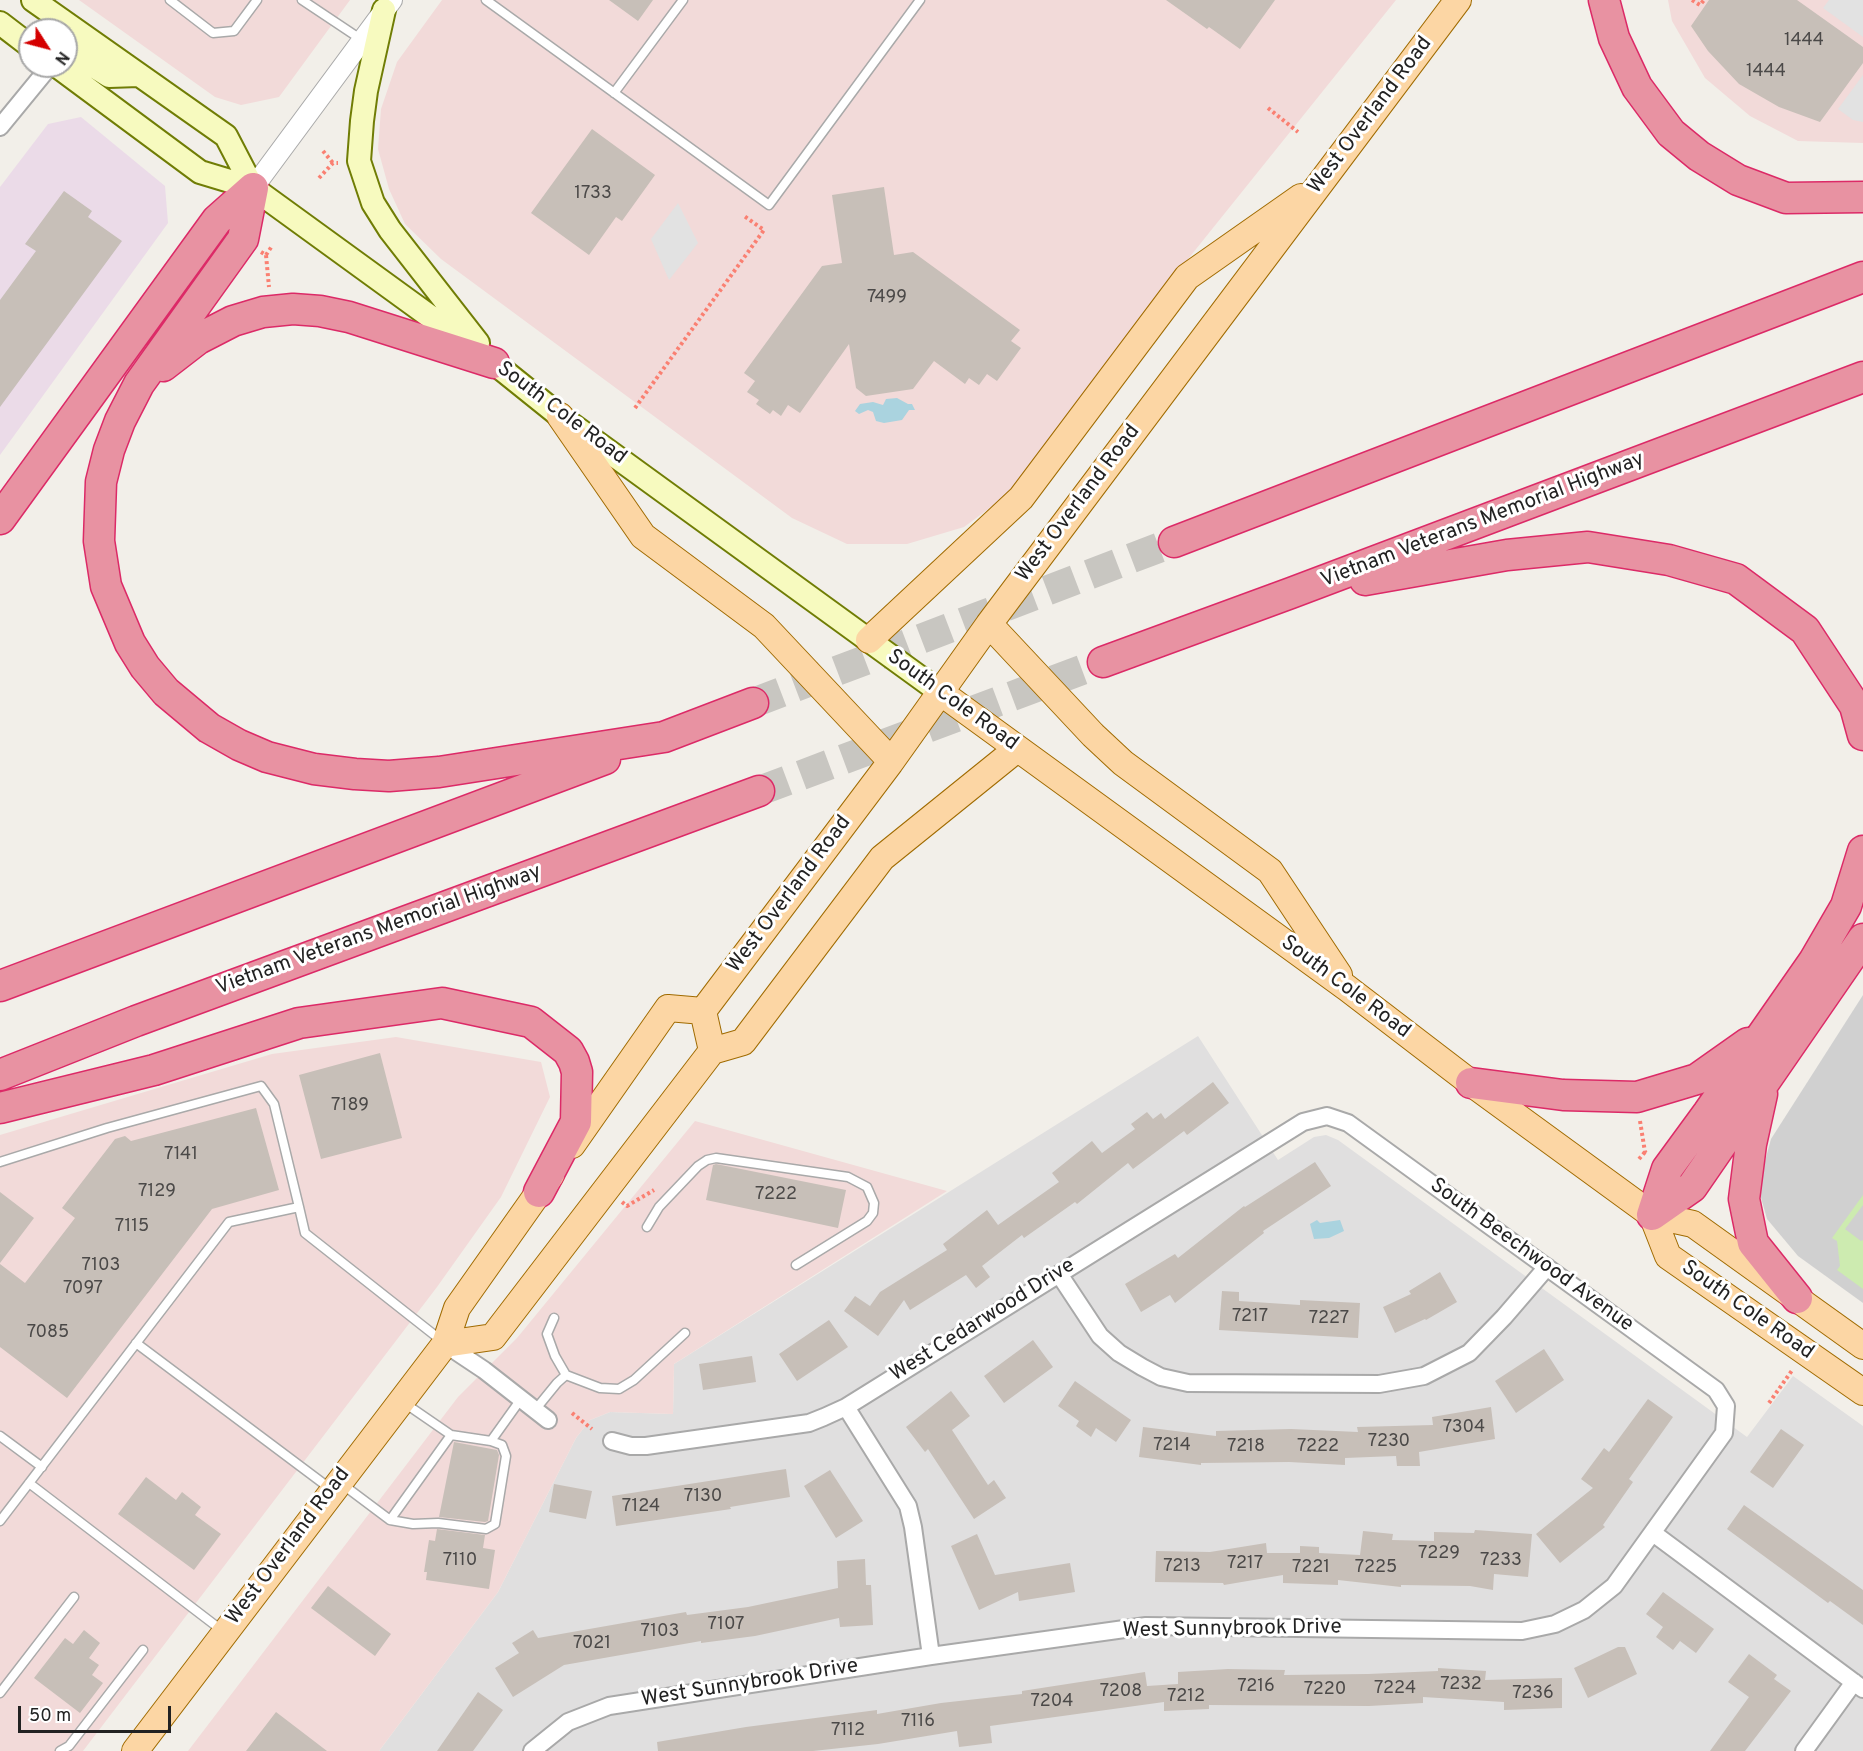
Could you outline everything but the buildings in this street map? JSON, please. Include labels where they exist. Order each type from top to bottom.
[{"type":"highway","points":[[1604,0],[1614,38],[1637,87],[1671,133],[1700,156],[1738,180],[1786,198],[1863,196]]},
{"type":"highway","points":[[253,188],[243,239],[139,384],[120,421],[109,450],[101,482],[99,541],[104,575],[111,602],[123,629],[145,667],[175,700],[209,728],[239,745],[283,762],[340,773],[389,776],[439,772],[664,737]]},
{"type":"highway","points":[[0,519],[217,220],[253,188]]},
{"type":"highway","points":[[1174,542],[1863,277]]},
{"type":"highway","points":[[139,384],[211,332],[244,317],[283,310],[320,311],[350,317],[494,363]]},
{"type":"highway","name":"Vietnam Veterans Memorial Highway","points":[[1103,662],[1863,377]]},
{"type":"highway","points":[[1291,593],[1507,555],[1588,547],[1669,560],[1736,579],[1805,630],[1855,706],[1863,735]]},
{"type":"highway","points":[[0,986],[753,703]]},
{"type":"highway","name":"Vietnam Veterans Memorial Highway","points":[[0,1075],[136,1021],[759,791]]},
{"type":"highway","points":[[1652,1215],[1667,1168],[1814,961],[1846,906],[1863,851]]},
{"type":"highway","points":[[1652,1215],[1692,1187],[1863,939]]},
{"type":"highway","points":[[0,1108],[154,1070],[299,1023],[442,1003],[531,1022],[568,1052],[574,1062],[578,1072],[576,1122],[539,1191]]},
{"type":"highway","points":[[1471,1083],[1563,1095],[1637,1097],[1697,1079],[1763,1033]]},
{"type":"highway","points":[[1764,1082],[1751,1144],[1743,1199],[1753,1243],[1797,1298]]},
{"type":"main road","name":"South Cole Road","points":[[33,0],[226,136],[253,188]]},
{"type":"main road","name":"West Overland Road","points":[[135,1751],[445,1344],[457,1308],[668,1008],[704,1011],[891,761],[989,624],[1458,0]]},
{"type":"main road","points":[[388,5],[366,91],[359,161],[374,203],[390,230],[494,363]]},
{"type":"main road","points":[[0,23],[18,37]]},
{"type":"main road","points":[[78,56],[110,76],[139,75]]},
{"type":"main road","name":"South Cole Road","points":[[73,78],[200,171],[253,188],[494,363],[560,416],[1347,988],[1471,1083],[1652,1215],[1693,1224],[1863,1346]]},
{"type":"main road","points":[[869,640],[1021,498],[1187,277],[1321,183]]},
{"type":"main road","points":[[560,416],[643,536],[761,623],[891,761]]},
{"type":"main road","points":[[989,624],[1093,735],[1124,763],[1270,871],[1347,988]]},
{"type":"main road","points":[[445,1344],[493,1337],[712,1051],[743,1042],[882,858],[1017,748]]},
{"type":"main road","points":[[704,1011],[712,1051]]},
{"type":"main road","name":"South Cole Road","points":[[1652,1215],[1668,1256],[1863,1392]]},
{"type":"street","points":[[253,188],[388,5]]},
{"type":"street","points":[[0,127],[40,78]]},
{"type":"street","name":"South Beechwood Avenue","points":[[1327,1116],[1348,1123],[1716,1390],[1726,1406]]},
{"type":"street","name":"West Cedarwood Drive","points":[[612,1441],[632,1446],[646,1446],[809,1423],[846,1407],[1303,1122],[1327,1116]]},
{"type":"street","points":[[1059,1274],[1100,1336],[1119,1353],[1161,1377],[1188,1383],[1379,1384],[1424,1376],[1469,1353],[1504,1317],[1546,1267]]},
{"type":"street","points":[[445,1344],[542,1415]]},
{"type":"street","name":"West Sunnybrook Drive","points":[[532,1751],[568,1722],[609,1706],[931,1656],[1146,1626],[1522,1631],[1555,1624],[1584,1610],[1614,1586],[1725,1433],[1726,1406]]},
{"type":"street","points":[[846,1407],[908,1506],[931,1656]]},
{"type":"street","points":[[1653,1533],[1858,1685],[1804,1751]]},
{"type":"lane","points":[[170,0],[213,33],[234,31],[257,0]]},
{"type":"lane","points":[[302,0],[362,41]]},
{"type":"lane","points":[[486,0],[770,205],[920,0]]},
{"type":"lane","points":[[614,93],[683,0]]},
{"type":"lane","points":[[0,1162],[107,1128],[261,1086],[274,1104],[304,1233],[445,1344]]},
{"type":"lane","points":[[647,1227],[659,1207],[698,1166],[707,1160],[716,1158],[848,1177],[867,1187],[874,1203],[873,1213],[867,1221],[796,1265]]},
{"type":"lane","points":[[0,1521],[229,1222],[299,1207]]},
{"type":"lane","points":[[554,1318],[547,1334],[555,1356],[566,1375],[600,1388],[619,1389],[634,1380],[685,1333]]},
{"type":"lane","points":[[136,1343],[336,1486],[390,1520],[413,1524],[438,1523],[486,1529],[495,1524],[506,1456],[502,1445],[491,1441],[451,1435],[401,1401]]},
{"type":"lane","points":[[542,1415],[557,1383],[566,1375]]},
{"type":"lane","points":[[491,1441],[521,1399]]},
{"type":"lane","points":[[390,1520],[451,1435]]},
{"type":"lane","points":[[0,1436],[42,1467]]},
{"type":"lane","points":[[29,1483],[225,1632]]},
{"type":"lane","points":[[0,1693],[74,1597]]},
{"type":"lane","points":[[60,1751],[69,1746],[143,1650]]},
{"type":"path","points":[[1692,0],[1700,5],[1704,0]]},
{"type":"path","points":[[1268,108],[1298,132]]},
{"type":"path","points":[[323,151],[333,163]]},
{"type":"path","points":[[319,178],[333,163],[343,163]]},
{"type":"path","points":[[635,408],[764,230],[744,216]]},
{"type":"path","points":[[269,296],[266,255],[272,246]]},
{"type":"path","points":[[256,248],[266,255]]},
{"type":"path","points":[[1639,1116],[1645,1152],[1653,1158]]},
{"type":"path","points":[[1639,1159],[1645,1152]]},
{"type":"path","points":[[622,1201],[627,1206],[655,1190]]},
{"type":"path","points":[[1769,1403],[1793,1368]]},
{"type":"path","points":[[572,1413],[592,1429]]},
{"type":"shaded area","points":[[79,0],[350,0],[279,97],[241,105],[215,97]]},
{"type":"shaded area","points":[[442,0],[1396,0],[1176,274],[1014,490],[964,527],[907,544],[847,544],[792,518],[441,259],[405,224],[389,189],[378,149],[381,109],[397,62]]},
{"type":"shaded area","points":[[1668,0],[1863,0],[1863,143],[1798,141],[1750,116],[1705,78],[1672,21]]},
{"type":"shaded area","points":[[1829,0],[1863,0],[1863,37],[1823,8]]},
{"type":"shaded area","points":[[1863,75],[1863,122],[1853,120],[1838,109]]},
{"type":"shaded area","points":[[81,117],[165,186],[168,223],[0,455],[0,187],[48,124]]},
{"type":"shaded area","points":[[678,203],[698,243],[669,280],[651,239]]},
{"type":"shaded area","points":[[1863,995],[1863,1303],[1798,1256],[1767,1219],[1758,1187],[1771,1139]]},
{"type":"shaded area","points":[[1198,1036],[1278,1160],[1314,1137],[1326,1135],[1338,1140],[1747,1437],[1793,1376],[1863,1426],[1863,1751],[379,1751],[498,1592],[576,1438],[590,1420],[610,1412],[673,1414],[674,1364]]},
{"type":"shaded area","points":[[396,1037],[541,1062],[550,1097],[501,1197],[437,1287],[83,1751],[0,1751],[0,1135],[272,1054]]},
{"type":"shaded area","points":[[695,1121],[947,1191],[674,1364],[673,1414],[610,1412],[590,1420],[576,1438],[498,1592],[379,1751],[188,1751],[458,1397],[517,1338]]},
{"type":"green space","points":[[1863,1195],[1863,1205],[1845,1229],[1861,1241],[1863,1240],[1863,1289],[1837,1270],[1840,1266],[1837,1241],[1832,1238]]},
{"type":"water","points":[[897,398],[912,404],[915,410],[909,410],[902,420],[884,423],[876,421],[873,412],[868,410],[859,414],[855,411],[860,404],[873,402],[883,405],[886,399]]},
{"type":"water","points":[[1317,1220],[1320,1223],[1340,1220],[1344,1231],[1329,1238],[1314,1239],[1310,1224]]},
{"type":"tunnel","points":[[753,703],[1174,542]]},
{"type":"tunnel","points":[[759,791],[1103,662]]}]
